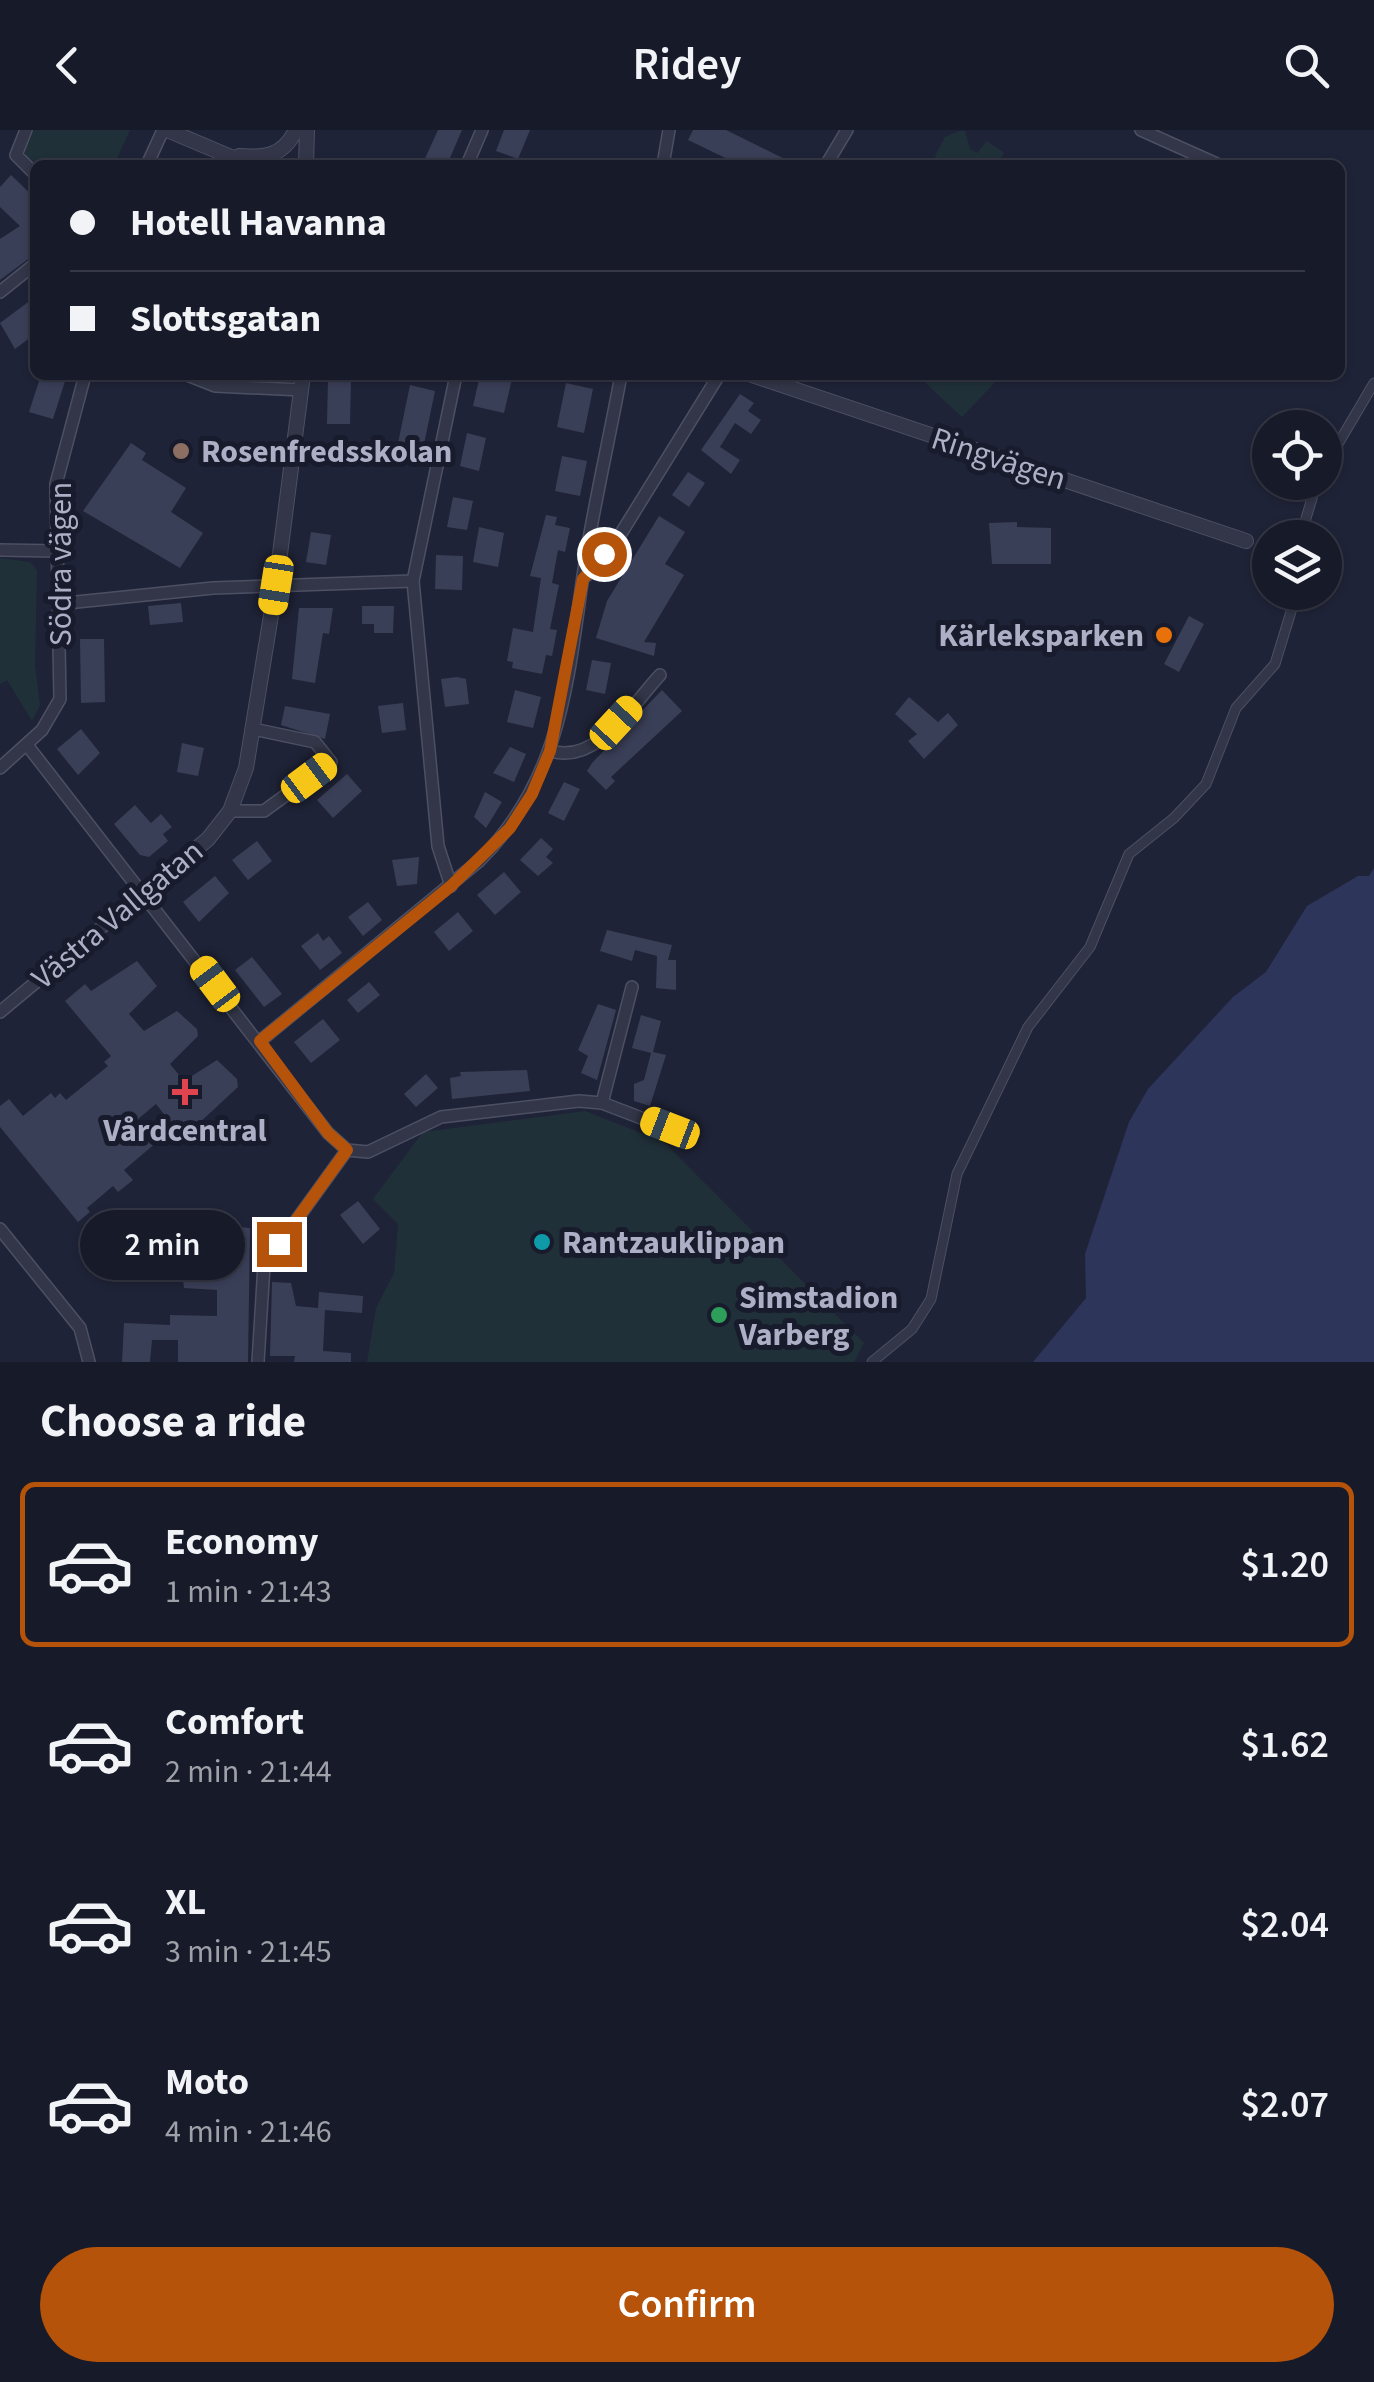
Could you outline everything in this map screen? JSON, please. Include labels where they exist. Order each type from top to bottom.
[{"type":"street","points":[[26,130],[16,155],[30,169]]},
{"type":"street","points":[[150,160],[165,130],[239,160]]},
{"type":"street","points":[[225,154],[270,157],[290,142],[296,130]]},
{"type":"street","points":[[306,160],[308,130]]},
{"type":"street","points":[[469,160],[482,130]]},
{"type":"street","points":[[664,160],[669,130]]},
{"type":"street","points":[[829,160],[848,130]]},
{"type":"street","points":[[1141,130],[1208,160]]},
{"type":"street","points":[[0,292],[30,268]]},
{"type":"street","name":"Södra vägen","points":[[0,768],[28,745],[55,712],[60,699],[56,484],[84,380]]},
{"type":"street","points":[[199,380],[215,386],[302,382],[253,729],[246,768],[230,812],[264,811],[331,762],[315,742],[253,729]]},
{"type":"street","points":[[451,886],[438,846],[413,581],[455,380]]},
{"type":"street","points":[[260,1041],[451,886],[510,828],[532,794],[550,751],[620,380]]},
{"type":"street","points":[[583,579],[620,535],[716,380]]},
{"type":"street","name":"Ringvägen","points":[[767,380],[1246,541]]},
{"type":"street","points":[[1342,437],[1374,382]]},
{"type":"street","points":[[0,550],[57,551]]},
{"type":"street","points":[[57,604],[276,585],[413,581]]},
{"type":"street","points":[[872,1362],[912,1330],[931,1298],[948,1198],[1028,1026],[1090,947],[1129,854],[1174,818],[1206,784],[1236,708],[1275,664],[1292,610]]},
{"type":"street","points":[[550,751],[569,756],[593,746],[660,675]]},
{"type":"street","points":[[28,745],[328,1133],[347,1150],[368,1152],[381,1148],[441,1117],[578,1101],[602,1102],[670,1128]]},
{"type":"street","name":"Västra Vallgatan","points":[[0,1012],[208,840],[230,812]]},
{"type":"street","points":[[602,1102],[632,987]]},
{"type":"street","points":[[258,1362],[261,1272],[347,1150]]},
{"type":"street","points":[[0,1229],[80,1328],[89,1362]]},
{"type":"shaded area","points":[[34,130],[130,130],[116,160],[32,160],[24,153]]},
{"type":"shaded area","points":[[965,131],[970,149],[977,153],[987,141],[1004,153],[999,160],[936,160],[945,137]]},
{"type":"shaded area","points":[[922,380],[997,380],[962,417]]},
{"type":"shaded area","points":[[0,558],[30,562],[37,570],[35,666],[40,705],[32,721],[7,680],[0,684]]},
{"type":"shaded area","points":[[585,1111],[664,1142],[864,1343],[854,1362],[367,1362],[376,1308],[394,1273],[398,1224],[373,1199],[423,1132]]},
{"type":"water","points":[[1374,868],[1374,1362],[1033,1362],[1086,1298],[1085,1254],[1129,1122],[1148,1089],[1233,997],[1266,972],[1307,906],[1358,876],[1369,876]]},
{"type":"building","points":[[438,130],[462,130],[449,160],[424,160]]},
{"type":"building","points":[[504,130],[530,130],[518,159],[496,151]]},
{"type":"building","points":[[693,130],[726,130],[787,160],[730,160],[688,140]]},
{"type":"building","points":[[11,175],[30,193],[30,258],[0,280],[0,239],[20,226],[0,207],[0,187]]},
{"type":"building","points":[[30,301],[30,338],[15,349],[0,323]]},
{"type":"building","points":[[39,380],[65,380],[53,419],[29,412]]},
{"type":"building","points":[[328,380],[351,380],[350,424],[327,424]]},
{"type":"building","points":[[479,380],[512,380],[504,413],[473,406]]},
{"type":"building","points":[[566,383],[593,389],[584,433],[557,427]]},
{"type":"building","points":[[410,385],[435,391],[422,454],[397,448]]},
{"type":"building","points":[[740,394],[754,403],[748,411],[761,420],[751,434],[735,423],[720,447],[740,460],[731,474],[701,450]]},
{"type":"building","points":[[467,433],[486,438],[479,471],[460,466]]},
{"type":"building","points":[[131,443],[146,453],[142,460],[186,488],[171,512],[203,533],[180,568],[83,511]]},
{"type":"building","points":[[562,456],[587,461],[580,496],[555,491]]},
{"type":"building","points":[[688,472],[705,483],[689,507],[672,495]]},
{"type":"building","points":[[453,497],[473,501],[467,530],[447,527]]},
{"type":"building","points":[[546,515],[557,517],[555,525],[570,528],[565,552],[558,550],[552,583],[559,585],[550,629],[557,630],[552,656],[546,655],[542,674],[512,668],[513,662],[507,661],[513,628],[533,632],[541,578],[530,576]]},
{"type":"building","points":[[659,516],[685,532],[665,564],[684,575],[644,642],[656,643],[654,656],[596,638],[607,601]]},
{"type":"building","points":[[1017,522],[1017,527],[1051,528],[1051,564],[992,564],[989,523]]},
{"type":"building","points":[[479,527],[504,533],[498,567],[473,562]]},
{"type":"building","points":[[311,532],[331,535],[326,565],[306,562]]},
{"type":"building","points":[[436,555],[463,556],[462,590],[435,589]]},
{"type":"building","points":[[181,603],[183,622],[150,625],[148,606]]},
{"type":"building","points":[[362,606],[394,606],[393,633],[374,633],[374,624],[362,624]]},
{"type":"building","points":[[299,608],[333,608],[329,634],[323,633],[315,683],[292,679]]},
{"type":"building","points":[[1189,616],[1204,624],[1179,672],[1164,664]]},
{"type":"building","points":[[80,639],[104,639],[105,702],[81,703]]},
{"type":"building","points":[[592,660],[611,663],[605,694],[586,690]]},
{"type":"building","points":[[441,679],[466,679],[469,704],[445,707]]},
{"type":"building","points":[[515,690],[541,697],[533,728],[507,722]]},
{"type":"building","points":[[662,690],[682,711],[611,777],[615,781],[606,790],[587,771]]},
{"type":"building","points":[[909,697],[938,722],[948,713],[958,725],[924,759],[908,741],[917,734],[895,714]]},
{"type":"building","points":[[403,703],[406,730],[382,733],[378,706]]},
{"type":"building","points":[[285,706],[330,714],[325,739],[281,725]]},
{"type":"building","points":[[81,729],[100,753],[78,775],[57,749]]},
{"type":"building","points":[[182,743],[204,748],[198,776],[177,772]]},
{"type":"building","points":[[510,747],[526,754],[514,782],[493,773]]},
{"type":"building","points":[[347,774],[362,791],[333,818],[317,800]]},
{"type":"building","points":[[564,782],[580,789],[564,821],[548,813]]},
{"type":"building","points":[[485,792],[502,802],[486,828],[474,817]]},
{"type":"building","points":[[135,805],[151,823],[161,814],[172,827],[163,834],[168,841],[149,857],[140,855],[114,824]]},
{"type":"building","points":[[541,838],[553,849],[546,857],[553,863],[538,876],[520,860]]},
{"type":"building","points":[[257,841],[272,861],[248,880],[232,860]]},
{"type":"building","points":[[419,857],[417,884],[397,886],[392,860]]},
{"type":"building","points":[[504,872],[521,892],[495,915],[477,895]]},
{"type":"building","points":[[215,876],[229,893],[199,922],[183,902]]},
{"type":"building","points":[[368,902],[382,920],[363,936],[348,917]]},
{"type":"building","points":[[458,912],[473,931],[449,951],[434,932]]},
{"type":"building","points":[[607,930],[672,945],[668,960],[676,960],[676,990],[656,988],[657,956],[635,950],[632,961],[600,951]]},
{"type":"building","points":[[318,933],[323,941],[329,936],[342,953],[320,970],[301,946]]},
{"type":"building","points":[[252,957],[282,994],[264,1007],[235,970]]},
{"type":"building","name":"Vårdcentral","points":[[137,961],[157,986],[129,1014],[144,1031],[177,1011],[197,1029],[198,1036],[170,1064],[184,1081],[217,1060],[237,1079],[238,1087],[183,1138],[156,1104],[138,1119],[157,1142],[124,1170],[133,1180],[118,1192],[113,1186],[87,1208],[90,1212],[78,1222],[0,1127],[0,1106],[9,1099],[23,1116],[51,1093],[55,1098],[60,1093],[66,1100],[108,1066],[104,1062],[111,1056],[65,1001],[85,984],[91,991]]},
{"type":"building","points":[[369,982],[380,995],[358,1013],[347,1000]]},
{"type":"building","points":[[598,1004],[616,1010],[597,1080],[581,1073],[588,1056],[578,1050]]},
{"type":"building","points":[[641,1015],[661,1021],[653,1052],[666,1055],[650,1106],[634,1101],[634,1084],[644,1080],[651,1053],[632,1048]]},
{"type":"building","points":[[323,1019],[340,1040],[311,1063],[294,1042]]},
{"type":"building","points":[[527,1070],[530,1091],[452,1099],[450,1078],[461,1076],[460,1072]]},
{"type":"building","points":[[426,1074],[438,1088],[416,1107],[404,1094]]},
{"type":"building","points":[[358,1201],[380,1229],[363,1244],[340,1215]]},
{"type":"building","points":[[232,1218],[240,1227],[250,1228],[248,1362],[178,1362],[178,1340],[152,1340],[150,1362],[122,1362],[124,1323],[170,1325],[170,1315],[217,1316],[217,1290],[184,1288],[182,1272],[184,1266],[222,1268],[223,1244],[213,1231]]},
{"type":"building","points":[[272,1282],[291,1283],[296,1306],[318,1308],[319,1292],[363,1296],[362,1313],[325,1310],[323,1351],[351,1353],[351,1362],[294,1362],[295,1356],[270,1356]]},
{"type":"place","name":"Rosenfredsskolan","points":[[181,451]]},
{"type":"place","name":"Kärleksparken","points":[[1164,635]]},
{"type":"place","name":"Vårdcentral","points":[[185,1092]]},
{"type":"place","name":"Rantzauklippan","points":[[542,1242]]},
{"type":"place","name":"Simstadion Varberg","points":[[719,1315]]},
{"type":"route","points":[[279,1244],[347,1150],[328,1133],[260,1041],[451,886],[510,828],[532,794],[550,751],[570,664],[583,579],[604,554]]}]
